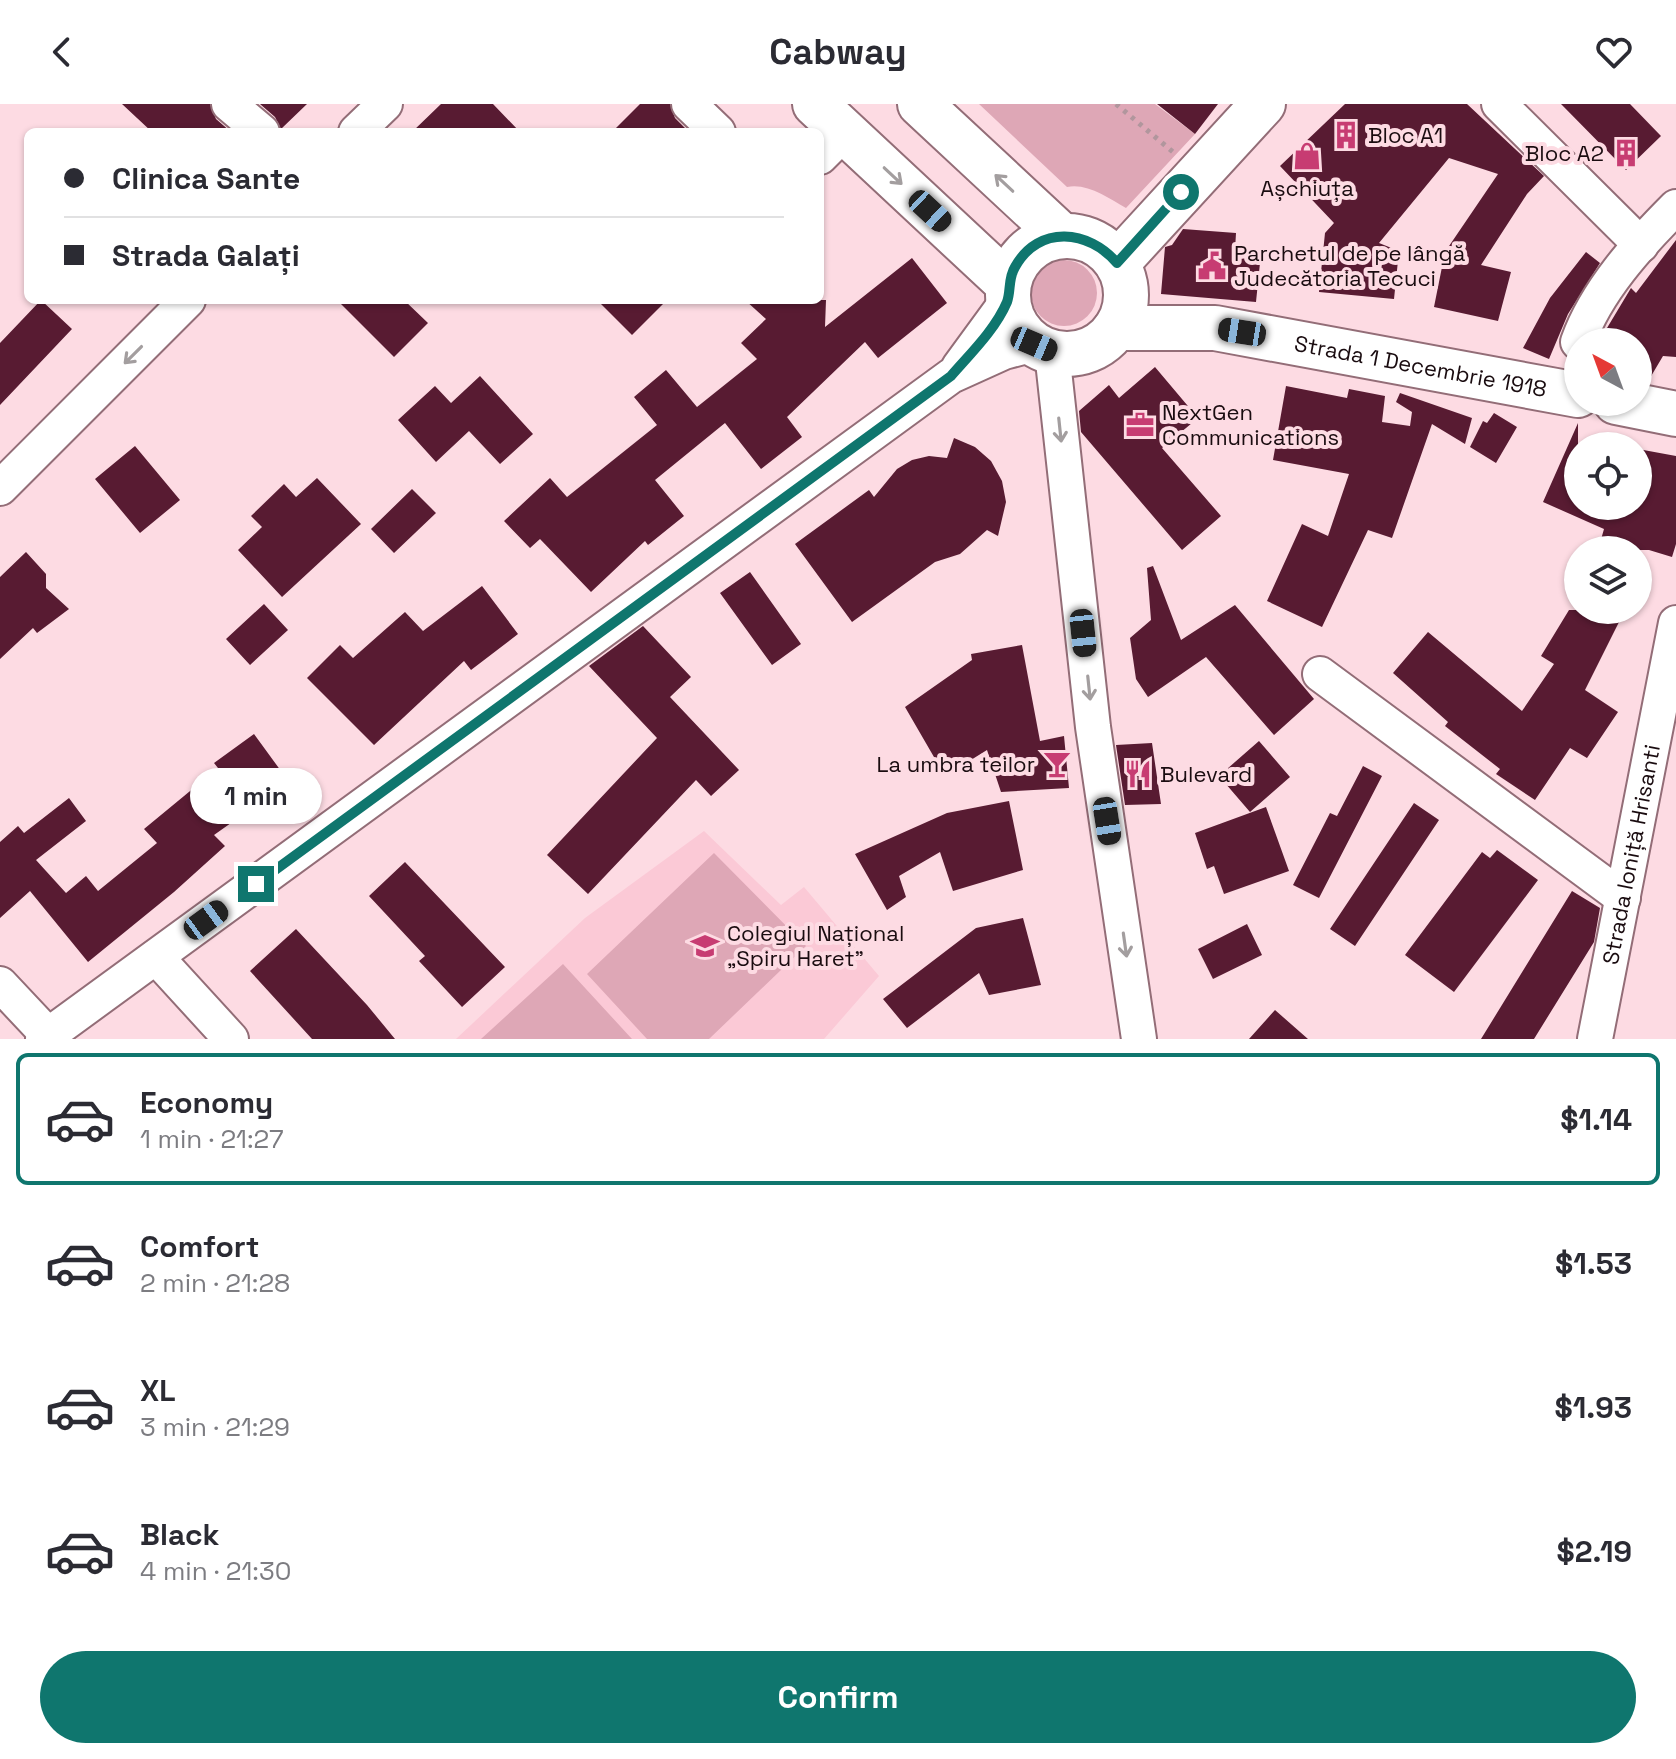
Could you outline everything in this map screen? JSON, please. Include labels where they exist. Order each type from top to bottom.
[{"type":"main road","points":[[920,104],[1062,236]]},
{"type":"main road","points":[[827,131],[1008,292],[1019,330],[1043,348],[1070,354],[1088,350],[1120,293],[1263,104]]},
{"type":"main road","points":[[1008,292],[1021,256],[1033,246],[1062,236],[1093,241],[1120,293]]},
{"type":"main road","name":"Strada 1 Decembrie 1918","points":[[1120,293],[1215,328],[1564,392]]},
{"type":"main road","points":[[1652,409],[1676,414]]},
{"type":"street","points":[[229,104],[257,128]]},
{"type":"street","points":[[360,128],[385,104]]},
{"type":"street","points":[[689,104],[714,128]]},
{"type":"street","points":[[1499,104],[1641,245]]},
{"type":"street","points":[[1583,328],[1613,281],[1676,207]]},
{"type":"street","points":[[951,376],[989,331],[1008,292]]},
{"type":"street","points":[[0,488],[184,304]]},
{"type":"street","points":[[0,984],[46,1037],[951,376],[1004,352],[1043,348],[1093,727],[1139,1039]]},
{"type":"street","name":"Strada Ioniță Hrisanti","points":[[1595,1039],[1676,623]]},
{"type":"street","points":[[1320,674],[1623,898]]},
{"type":"street","points":[[156,957],[231,1039]]},
{"type":"path","points":[[1116,104],[1176,154]]},
{"type":"shaded area","points":[[979,104],[1155,104],[1195,134],[1126,208],[1090,189],[1067,187]]},
{"type":"shaded area","points":[[1070,260],[1088,269],[1095,280],[1095,306],[1088,317],[1077,324],[1058,326],[1045,321],[1036,312],[1031,287],[1036,274],[1045,265]]},
{"type":"shaded area","name":"Colegiul Național „Spiru Haret”","points":[[704,831],[781,905],[804,887],[879,976],[824,1039],[456,1039],[585,918]]},
{"type":"shaded area","points":[[714,853],[806,946],[709,1039],[647,1039],[587,974]]},
{"type":"shaded area","points":[[563,964],[632,1039],[481,1039]]},
{"type":"building","points":[[122,104],[210,104],[216,119],[226,128],[148,128]]},
{"type":"building","points":[[260,104],[307,104],[282,128]]},
{"type":"building","points":[[441,104],[493,104],[516,128],[416,128]]},
{"type":"building","points":[[640,104],[670,104],[675,118],[685,128],[616,128]]},
{"type":"building","points":[[1157,104],[1218,104],[1195,134]]},
{"type":"building","points":[[1345,104],[1467,104],[1544,176],[1527,194],[1481,265],[1511,272],[1498,321],[1434,307],[1445,252],[1498,174],[1449,158],[1379,243],[1399,251],[1394,299],[1319,292],[1325,233],[1334,223],[1280,166]]},
{"type":"building","name":"Bloc A2","points":[[1561,104],[1630,104],[1661,136],[1626,170]]},
{"type":"building","points":[[1183,229],[1236,233],[1235,250],[1261,253],[1256,302],[1161,294],[1165,247],[1172,245]]},
{"type":"building","points":[[1676,240],[1676,357],[1663,356],[1652,375],[1652,328],[1607,328],[1631,288],[1636,293]]},
{"type":"building","points":[[1586,252],[1600,263],[1568,314],[1549,359],[1523,348],[1550,298]]},
{"type":"building","points":[[912,258],[947,303],[878,358],[865,342],[787,417],[802,437],[761,469],[725,423],[655,480],[684,516],[648,545],[645,541],[591,592],[540,539],[530,548],[504,521],[550,478],[567,497],[657,425],[634,397],[666,370],[697,407],[757,359],[741,343],[766,319],[749,304],[824,304],[826,300],[825,327]]},
{"type":"building","points":[[37,304],[45,304],[72,329],[0,405],[0,343]]},
{"type":"building","points":[[341,304],[408,304],[428,323],[394,357]]},
{"type":"building","points":[[601,304],[663,304],[632,335]]},
{"type":"building","points":[[1155,367],[1198,418],[1162,448],[1221,516],[1182,550],[1081,432],[1079,411],[1109,385],[1119,398]]},
{"type":"building","points":[[480,376],[533,434],[500,464],[469,431],[436,462],[398,420],[435,386],[451,403]]},
{"type":"building","points":[[1286,386],[1347,398],[1349,389],[1385,396],[1382,422],[1410,426],[1412,412],[1396,402],[1400,393],[1472,418],[1465,444],[1432,424],[1392,538],[1368,530],[1322,627],[1267,601],[1302,524],[1328,536],[1349,474],[1273,460]]},
{"type":"building","points":[[1494,413],[1517,427],[1496,463],[1470,447],[1483,421],[1487,423]]},
{"type":"building","points":[[954,438],[975,447],[991,461],[1002,481],[1006,502],[998,536],[987,530],[960,554],[935,562],[852,622],[795,544],[869,490],[874,497],[897,469],[912,460],[929,456],[947,458]]},
{"type":"building","points":[[135,446],[180,500],[140,533],[95,479]]},
{"type":"building","points":[[1652,452],[1676,456],[1676,544],[1672,557],[1652,551],[1652,536],[1602,536],[1604,529],[1584,520],[1652,520]]},
{"type":"building","points":[[1564,455],[1564,511],[1543,502]]},
{"type":"building","points":[[317,478],[361,524],[282,597],[238,550],[262,527],[251,516],[284,484],[296,497]]},
{"type":"building","points":[[412,489],[436,513],[394,553],[371,529]]},
{"type":"building","points":[[26,552],[46,574],[46,588],[69,609],[37,633],[33,628],[0,659],[0,577]]},
{"type":"building","points":[[1153,566],[1181,640],[1235,605],[1314,699],[1274,735],[1206,657],[1148,697],[1136,679],[1130,638],[1151,620],[1147,568]]},
{"type":"building","points":[[750,572],[801,644],[772,665],[720,593]]},
{"type":"building","points":[[482,586],[518,634],[471,670],[464,661],[374,745],[307,678],[340,645],[353,658],[405,612],[423,631]]},
{"type":"building","points":[[264,604],[288,630],[250,665],[226,639]]},
{"type":"building","points":[[1564,618],[1564,624],[1618,624],[1585,690],[1618,712],[1587,758],[1570,748],[1535,800],[1496,774],[1500,769],[1445,726],[1448,722],[1393,673],[1428,632],[1522,711],[1554,664],[1541,656]]},
{"type":"building","points":[[643,626],[691,677],[670,697],[739,770],[711,796],[696,780],[588,894],[547,855],[657,738],[589,666]]},
{"type":"building","points":[[1022,645],[1040,741],[1064,736],[1069,788],[1001,792],[987,750],[945,776],[905,707],[972,660],[971,654]]},
{"type":"building","points":[[254,734],[289,782],[214,835],[225,846],[88,962],[30,891],[0,918],[0,842],[18,826],[24,833],[69,798],[86,821],[36,860],[66,893],[86,876],[98,891],[157,843],[144,829],[218,768],[214,763]]},
{"type":"building","points":[[1259,741],[1290,777],[1250,812],[1219,776]]},
{"type":"building","name":"Bulevard","points":[[1152,743],[1161,804],[1125,805],[1116,745]]},
{"type":"building","points":[[1363,766],[1382,776],[1319,898],[1293,885],[1330,813],[1337,816]]},
{"type":"building","points":[[1009,801],[1023,870],[953,891],[940,852],[899,876],[906,897],[887,910],[855,854],[947,813]]},
{"type":"building","points":[[1414,803],[1439,820],[1355,946],[1330,929]]},
{"type":"building","points":[[1266,807],[1289,871],[1224,894],[1214,866],[1207,869],[1195,833]]},
{"type":"building","points":[[1497,850],[1538,880],[1454,992],[1405,955],[1482,852],[1490,858]]},
{"type":"building","points":[[405,862],[505,967],[462,1007],[419,961],[425,956],[369,896]]},
{"type":"building","points":[[1572,891],[1600,908],[1594,942],[1534,1039],[1481,1039]]},
{"type":"building","points":[[1023,918],[1041,985],[989,995],[979,973],[907,1028],[883,999],[976,928]]},
{"type":"building","points":[[1247,924],[1262,955],[1213,979],[1198,949]]},
{"type":"building","points":[[296,929],[395,1039],[312,1039],[250,971]]},
{"type":"building","points":[[1275,1010],[1308,1039],[1249,1039]]},
{"type":"place","name":"Bloc A1","points":[[1346,135]]},
{"type":"place","name":"Bloc A2","points":[[1626,153]]},
{"type":"place","name":"Așchiuța","points":[[1307,156]]},
{"type":"place","name":"Parchetul de pe lângă Judecătoria Tecuci","points":[[1212,266]]},
{"type":"place","name":"NextGen Communications","points":[[1140,425]]},
{"type":"place","name":"La umbra teilor","points":[[1057,764]]},
{"type":"place","name":"Bulevard","points":[[1138,774]]},
{"type":"place","name":"Colegiul Național „Spiru Haret”","points":[[705,946]]},
{"type":"route","points":[[256,884],[951,376],[989,331],[1008,300],[1008,284],[1013,269],[1021,256],[1033,246],[1046,239],[1078,236],[1093,241],[1117,263],[1181,192]]}]
